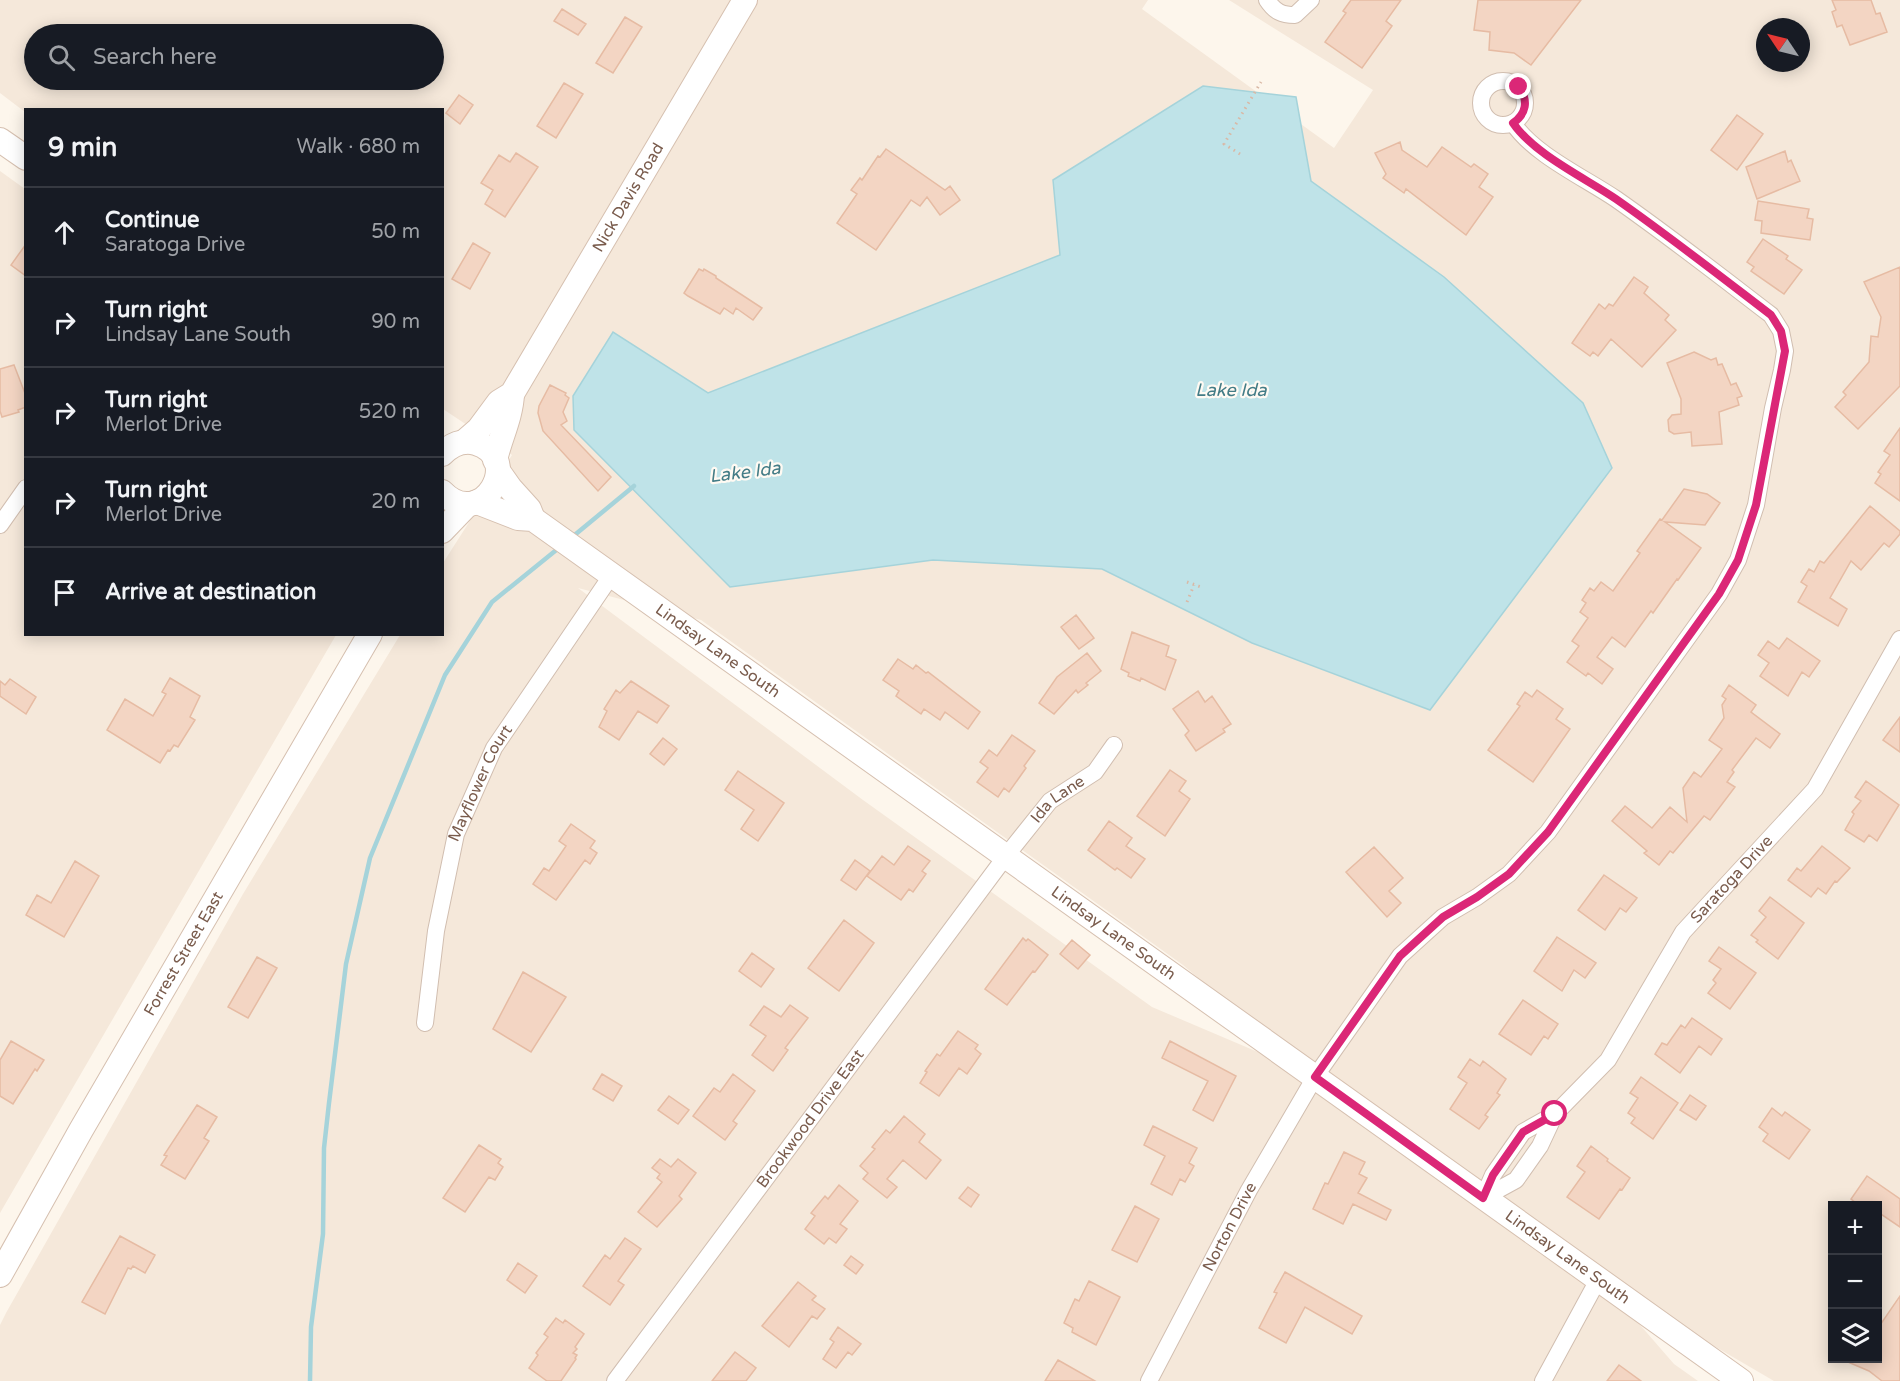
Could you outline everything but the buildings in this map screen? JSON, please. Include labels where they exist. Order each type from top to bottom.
[{"type":"street","name":"Nick Davis Road","points":[[444,529],[473,503],[486,498],[492,491],[497,481],[500,440],[511,410],[512,394],[745,0]]},
{"type":"street","points":[[1268,0],[1272,8],[1283,15],[1295,15],[1311,0]]},
{"type":"street","name":"Norton Drive","points":[[1149,1381],[1249,1190],[1315,1077],[1400,956],[1443,917],[1477,897],[1509,874],[1548,832],[1719,594],[1738,560],[1756,505],[1785,351],[1781,331],[1771,315],[1632,212],[1521,135],[1513,123]]},
{"type":"street","points":[[0,140],[24,157]]},
{"type":"street","name":"Nick Davis Road","points":[[451,444],[479,429],[499,402],[512,394]]},
{"type":"street","points":[[451,444],[481,445],[489,451],[510,489],[529,509],[533,519]]},
{"type":"street","points":[[0,525],[24,491]]},
{"type":"street","name":"Lindsay Lane South","points":[[444,494],[449,499],[473,503],[518,518],[533,519],[1741,1381]]},
{"type":"street","name":"Mayflower Court","points":[[424,1023],[436,931],[456,834],[494,748],[611,576]]},
{"type":"street","name":"Forrest Street East","points":[[0,1275],[81,1130],[369,636]]},
{"type":"street","name":"Saratoga Drive","points":[[1483,1198],[1493,1175],[1523,1132],[1555,1114],[1608,1060],[1683,932],[1815,789],[1900,639]]},
{"type":"street","name":"Ida Lane","points":[[1006,856],[1050,801],[1095,772],[1114,745]]},
{"type":"street","name":"Brookwood Drive East","points":[[615,1381],[1006,856]]},
{"type":"street","points":[[1543,1381],[1599,1278]]},
{"type":"path","points":[[1240,154],[1224,144],[1261,82]]},
{"type":"path","points":[[1187,582],[1201,587]]},
{"type":"path","points":[[1187,602],[1194,585]]},
{"type":"shaded area","points":[[0,0],[1148,0],[1142,9],[1334,148],[1373,90],[1229,0],[1900,0],[1900,1381],[1774,1381],[1601,1280],[1674,1364],[1698,1381],[0,1381],[0,1325],[243,894],[399,636],[444,636],[444,561],[512,455],[444,410],[444,108],[24,108],[24,111],[0,93]],"holes":[[[578,588],[701,620],[1183,965],[1312,1075],[1152,1007],[863,800]]]},
{"type":"shaded area","points":[[0,171],[24,188],[24,636],[335,636],[0,1213]]},
{"type":"water","name":"Lake Ida","points":[[1203,86],[1296,97],[1311,181],[1444,277],[1583,403],[1612,468],[1430,710],[1252,643],[1102,569],[933,560],[730,587],[574,430],[573,396],[613,332],[708,393],[1060,255],[1053,180]]},
{"type":"waterway","points":[[571,538],[634,486]]},
{"type":"waterway","points":[[310,1381],[311,1327],[323,1234],[324,1148],[329,1103],[346,964],[370,858],[445,675],[492,602],[560,547]]},
{"type":"route","points":[[1519,87],[1523,93],[1525,107],[1523,114],[1513,123],[1521,135],[1566,168],[1615,199],[1771,315],[1781,331],[1785,351],[1756,505],[1738,560],[1719,594],[1548,832],[1509,874],[1477,897],[1443,917],[1400,956],[1315,1077],[1483,1198],[1493,1175],[1523,1132],[1555,1114]]}]
